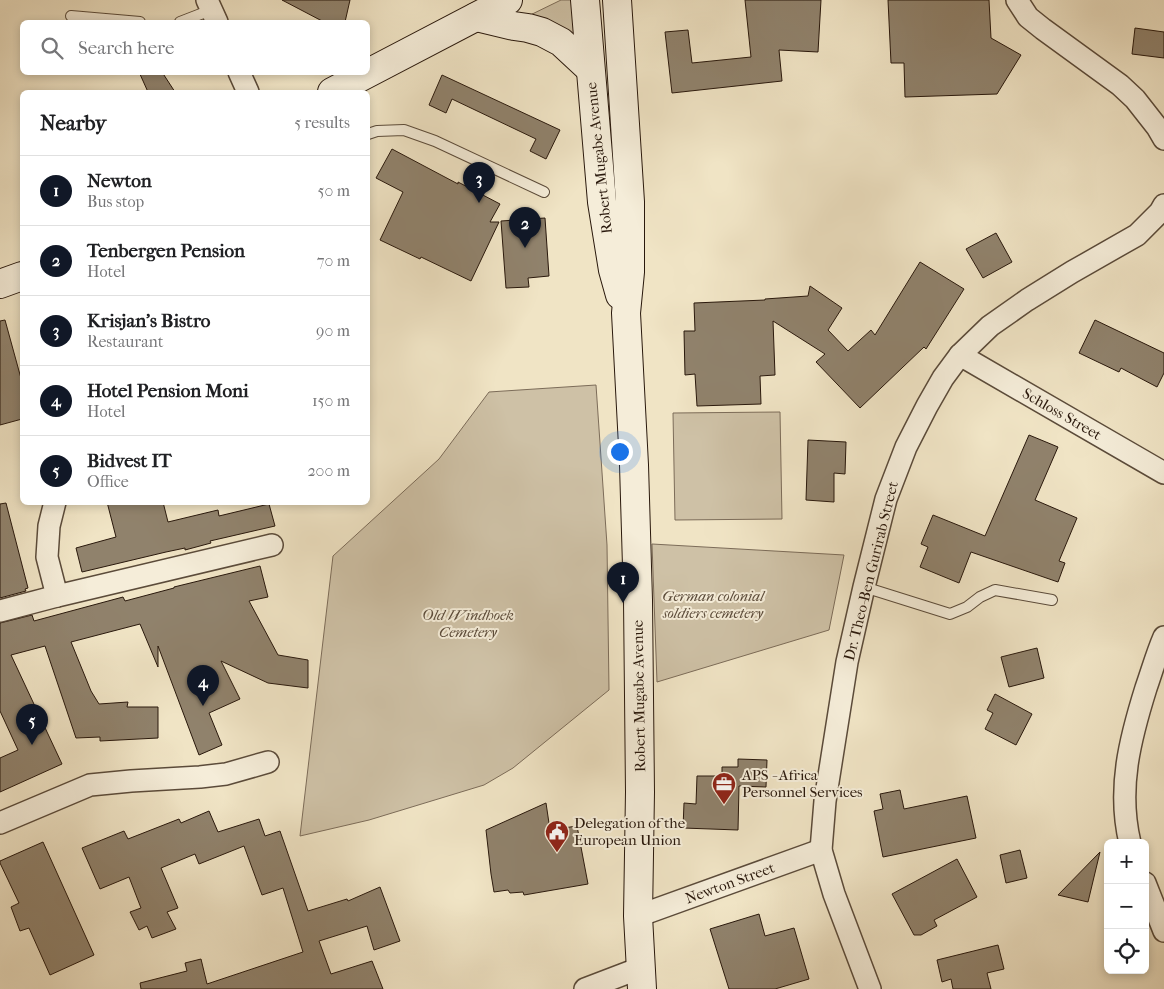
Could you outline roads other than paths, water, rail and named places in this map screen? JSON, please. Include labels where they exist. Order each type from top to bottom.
[{"type":"main road","points":[[370,72],[508,0]]},
{"type":"main road","name":"Robert Mugabe Avenue","points":[[584,0],[602,202],[613,270],[626,313]]},
{"type":"main road","name":"Robert Mugabe Avenue","points":[[620,4],[630,202],[630,272],[626,313],[634,465],[638,600],[640,792],[638,916],[641,979]]},
{"type":"main road","points":[[476,17],[542,32],[561,42],[590,68]]},
{"type":"main road","points":[[336,90],[365,75]]},
{"type":"street","points":[[1017,0],[1028,17],[1120,85],[1135,99],[1164,139]]},
{"type":"street","points":[[240,75],[247,90]]},
{"type":"street","name":"Dr. Theo-Ben Gurirab Street","points":[[870,989],[834,894],[821,850],[825,800],[847,662],[886,499],[906,447],[927,406],[960,355],[990,326],[1026,300],[1137,235],[1160,212],[1164,205]]},
{"type":"street","name":"Schloss Street","points":[[960,355],[1164,473]]},
{"type":"street","points":[[54,505],[48,526],[47,557],[56,596]]},
{"type":"street","points":[[0,611],[272,545]]},
{"type":"street","points":[[1129,839],[1126,827],[1125,798],[1126,770],[1132,735],[1164,637]]},
{"type":"street","points":[[0,823],[90,785],[226,774],[268,762]]},
{"type":"street","name":"Newton Street","points":[[638,916],[821,850]]},
{"type":"street","points":[[1145,884],[1164,931]]},
{"type":"street","points":[[584,989],[641,979]]},
{"type":"lane","points":[[186,20],[212,11]]},
{"type":"lane","points":[[71,16],[117,20]]},
{"type":"lane","points":[[370,133],[377,131],[404,130],[434,140],[544,192]]},
{"type":"lane","points":[[864,587],[950,614],[967,607],[980,597],[995,590],[1052,600]]},
{"type":"place","name":"Krisjan's Bistro","points":[[479,203]]},
{"type":"place","name":"Tenbergen Pension","points":[[525,248]]},
{"type":"place","name":"Newton","points":[[623,603]]},
{"type":"place","name":"Hotel Pension Moni","points":[[203,706]]},
{"type":"place","name":"Bidvest IT","points":[[32,745]]},
{"type":"place","name":"APS - Africa Personnel Services","points":[[724,805]]},
{"type":"place","name":"Delegation of the European Union","points":[[557,853]]},
{"type":"park label","name":"German colonial soldiers cemetery","points":[[713,604]]},
{"type":"park label","name":"Old Windhoek Cemetery","points":[[468,624]]}]
